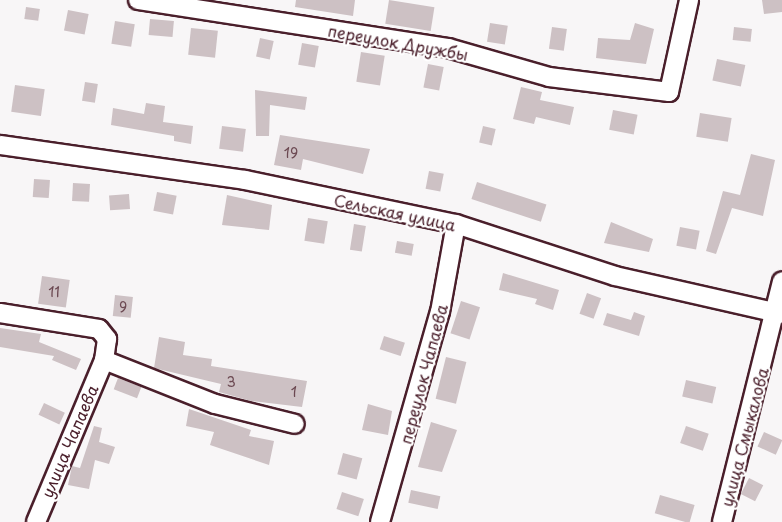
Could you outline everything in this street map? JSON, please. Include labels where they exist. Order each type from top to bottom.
[{"type":"street","name":"переулок Дружбы","points":[[138,0],[222,6],[448,48],[549,77],[669,92],[689,0]]},
{"type":"street","name":"Сельская улица","points":[[0,145],[245,180],[456,224],[615,276],[779,314]]},
{"type":"street","name":"переулок Чапаева","points":[[380,522],[440,312],[456,224]]},
{"type":"street","name":"улица Смыкалова","points":[[722,522],[779,314],[782,281]]},
{"type":"street","points":[[0,313],[99,329],[107,339],[104,360],[215,404],[295,424]]},
{"type":"street","name":"улица Чапаева","points":[[36,522],[104,360]]},
{"type":"building","points":[[296,0],[355,0],[353,16],[295,7]]},
{"type":"building","points":[[389,0],[434,7],[431,31],[385,24]]},
{"type":"building","points":[[762,0],[782,0],[782,12],[764,14]]},
{"type":"building","points":[[26,7],[40,9],[38,21],[24,19]]},
{"type":"building","points":[[68,10],[89,14],[85,35],[64,31]]},
{"type":"building","points":[[150,19],[174,21],[173,37],[149,35]]},
{"type":"building","points":[[115,21],[135,24],[131,47],[111,44]]},
{"type":"building","points":[[490,23],[508,26],[505,45],[487,42]]},
{"type":"building","points":[[635,23],[654,29],[646,64],[596,58],[598,38],[630,40]]},
{"type":"building","points":[[552,27],[567,29],[564,51],[549,49]]},
{"type":"building","points":[[734,27],[752,29],[751,42],[733,40]]},
{"type":"building","points":[[191,28],[218,31],[215,58],[188,55]]},
{"type":"building","points":[[260,38],[274,41],[270,59],[256,57]]},
{"type":"building","points":[[302,43],[319,46],[315,68],[298,65]]},
{"type":"building","points":[[361,52],[385,56],[380,85],[356,82]]},
{"type":"building","points":[[717,59],[745,65],[741,87],[712,81]]},
{"type":"building","points":[[428,64],[444,67],[439,91],[423,88]]},
{"type":"building","points":[[85,82],[98,84],[95,103],[82,101]]},
{"type":"building","points":[[15,85],[45,89],[41,116],[11,112]]},
{"type":"building","points":[[521,87],[542,92],[540,100],[574,107],[570,125],[536,117],[534,124],[513,119]]},
{"type":"building","points":[[255,90],[307,97],[305,110],[270,105],[269,136],[256,136]]},
{"type":"building","points":[[146,103],[165,106],[163,122],[193,126],[191,144],[174,141],[174,136],[111,125],[113,108],[144,114]]},
{"type":"building","points":[[613,110],[638,115],[634,134],[609,130]]},
{"type":"building","points":[[700,113],[732,118],[728,142],[696,137]]},
{"type":"building","points":[[222,126],[246,129],[243,152],[219,149]]},
{"type":"building","points":[[483,126],[496,129],[492,145],[479,143]]},
{"type":"building","points":[[280,135],[370,149],[363,174],[303,159],[301,170],[274,165]]},
{"type":"building","points":[[751,154],[775,160],[763,216],[732,208],[716,254],[706,251],[723,191],[740,195]]},
{"type":"building","points":[[429,171],[444,174],[440,192],[426,189]]},
{"type":"building","points":[[34,179],[50,180],[49,198],[33,197]]},
{"type":"building","points":[[477,182],[546,205],[541,222],[471,199]]},
{"type":"building","points":[[73,183],[90,184],[89,202],[72,201]]},
{"type":"building","points":[[157,192],[177,196],[173,214],[153,211]]},
{"type":"building","points":[[129,194],[130,209],[110,210],[109,195]]},
{"type":"building","points":[[227,195],[272,205],[269,230],[222,225]]},
{"type":"building","points":[[308,218],[328,221],[324,244],[304,241]]},
{"type":"building","points":[[611,222],[653,239],[649,252],[604,243]]},
{"type":"building","points":[[354,224],[366,226],[362,252],[350,250]]},
{"type":"building","points":[[680,227],[700,231],[696,249],[676,246]]},
{"type":"building","points":[[397,241],[414,244],[412,256],[395,253]]},
{"type":"building","points":[[503,273],[559,290],[553,310],[535,304],[537,299],[499,290]]},
{"type":"building","points":[[42,276],[70,280],[66,308],[38,304]]},
{"type":"building","points":[[587,293],[601,298],[594,319],[579,314]]},
{"type":"building","points":[[115,295],[133,297],[131,318],[113,316]]},
{"type":"building","points":[[461,301],[480,307],[470,340],[450,333]]},
{"type":"building","points":[[634,312],[645,316],[639,336],[603,325],[607,313],[631,320]]},
{"type":"building","points":[[0,328],[41,334],[39,342],[81,359],[76,370],[52,360],[54,356],[0,347]]},
{"type":"building","points":[[384,336],[405,343],[401,356],[380,349]]},
{"type":"building","points":[[159,337],[185,342],[183,355],[212,359],[211,366],[307,381],[302,407],[251,401],[219,392],[221,384],[154,368]]},
{"type":"building","points":[[446,357],[466,362],[456,404],[436,399]]},
{"type":"building","points":[[118,378],[141,387],[137,398],[114,389]]},
{"type":"building","points":[[686,380],[716,387],[712,404],[682,397]]},
{"type":"building","points":[[44,403],[65,413],[59,425],[39,415]]},
{"type":"building","points":[[368,404],[392,411],[388,435],[362,430]]},
{"type":"building","points":[[189,409],[251,430],[249,436],[274,441],[269,465],[210,445],[214,432],[186,426]]},
{"type":"building","points":[[431,422],[457,430],[442,472],[418,467]]},
{"type":"building","points":[[94,426],[102,428],[99,442],[115,447],[109,464],[95,460],[89,489],[68,485],[72,466],[80,468]]},
{"type":"building","points":[[686,426],[709,434],[703,451],[680,443]]},
{"type":"building","points":[[764,432],[782,440],[776,455],[757,447]]},
{"type":"building","points":[[343,453],[362,458],[357,479],[337,474]]},
{"type":"building","points":[[749,478],[763,485],[755,501],[741,494]]},
{"type":"building","points":[[411,490],[440,496],[438,509],[408,503]]},
{"type":"building","points":[[342,492],[364,499],[358,516],[336,509]]},
{"type":"building","points":[[660,495],[695,505],[690,522],[655,513]]}]
